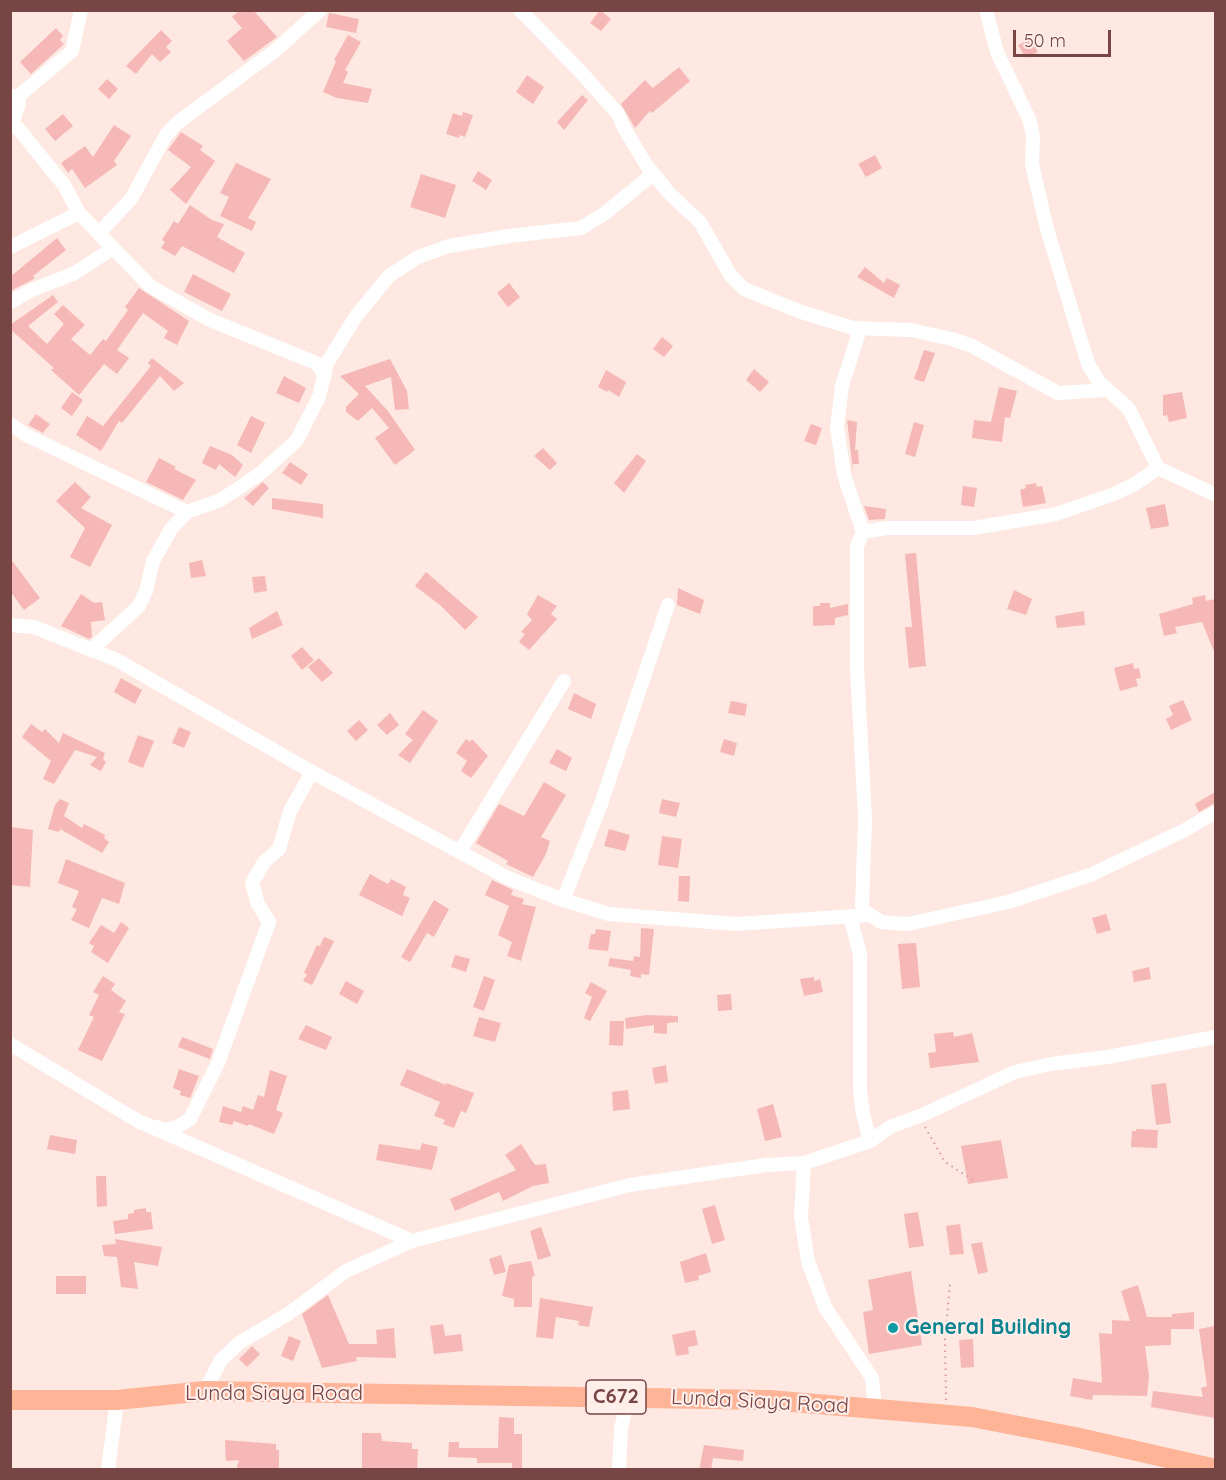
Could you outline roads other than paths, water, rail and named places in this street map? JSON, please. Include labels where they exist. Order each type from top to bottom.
[{"type":"main road","name":"Lunda Siaya Road","points":[[10,1400],[117,1400],[205,1391],[770,1400],[946,1415],[1075,1437],[1215,1469]]},
{"type":"street","points":[[81,10],[72,51],[13,97],[19,103],[13,122],[64,185],[79,213],[100,232],[150,286],[210,320],[316,363],[325,375]]},
{"type":"street","points":[[100,232],[131,199],[166,135],[177,123],[276,50],[320,10]]},
{"type":"street","points":[[520,10],[618,114],[624,128],[653,174],[700,222],[727,270],[744,289],[801,312],[860,329],[910,330],[952,339],[978,350],[1058,393],[1107,390]]},
{"type":"street","points":[[986,10],[997,52],[1027,111],[1032,128],[1032,165],[1047,229],[1078,336],[1094,375],[1129,409],[1158,468],[1215,495]]},
{"type":"street","points":[[93,648],[139,606],[146,591],[153,561],[171,530],[187,512],[218,501],[236,490],[262,472],[297,440],[316,402],[327,363],[356,316],[389,276],[404,265],[433,252],[470,242],[581,228],[591,224],[653,174]]},
{"type":"street","points":[[10,247],[79,213]]},
{"type":"street","points":[[10,302],[32,290],[75,273],[113,248]]},
{"type":"street","points":[[860,329],[842,386],[837,427],[844,476],[863,532],[857,546],[857,667],[865,818],[862,907],[869,915],[881,922],[908,924],[1016,900],[1090,875],[1177,834],[1215,812]]},
{"type":"street","points":[[10,424],[26,435],[187,512]]},
{"type":"street","points":[[863,532],[886,528],[974,528],[1046,516],[1114,494],[1135,484],[1158,468]]},
{"type":"street","points":[[563,900],[601,804],[668,605]]},
{"type":"street","points":[[10,625],[34,627],[93,648],[312,772],[508,878],[563,900],[609,914],[692,922],[737,924],[869,915]]},
{"type":"street","points":[[460,851],[564,681]]},
{"type":"street","points":[[138,1121],[164,1130],[177,1127],[190,1119],[201,1100],[218,1063],[269,922],[258,904],[252,882],[264,862],[279,849],[290,811],[312,772]]},
{"type":"street","points":[[850,917],[860,954],[860,1090],[870,1141]]},
{"type":"street","points":[[205,1391],[221,1360],[239,1343],[288,1314],[346,1271],[412,1241],[630,1185],[766,1165],[804,1163],[870,1141],[892,1126],[920,1116],[1015,1072],[1215,1037]]},
{"type":"street","points":[[10,1044],[138,1121],[412,1241]]},
{"type":"street","points":[[804,1163],[801,1217],[803,1240],[812,1272],[834,1321],[872,1378],[875,1408]]},
{"type":"street","points":[[619,1470],[621,1429],[628,1397]]},
{"type":"street","points":[[108,1470],[117,1400]]},
{"type":"place","name":"General Building","points":[[893,1328]]}]
